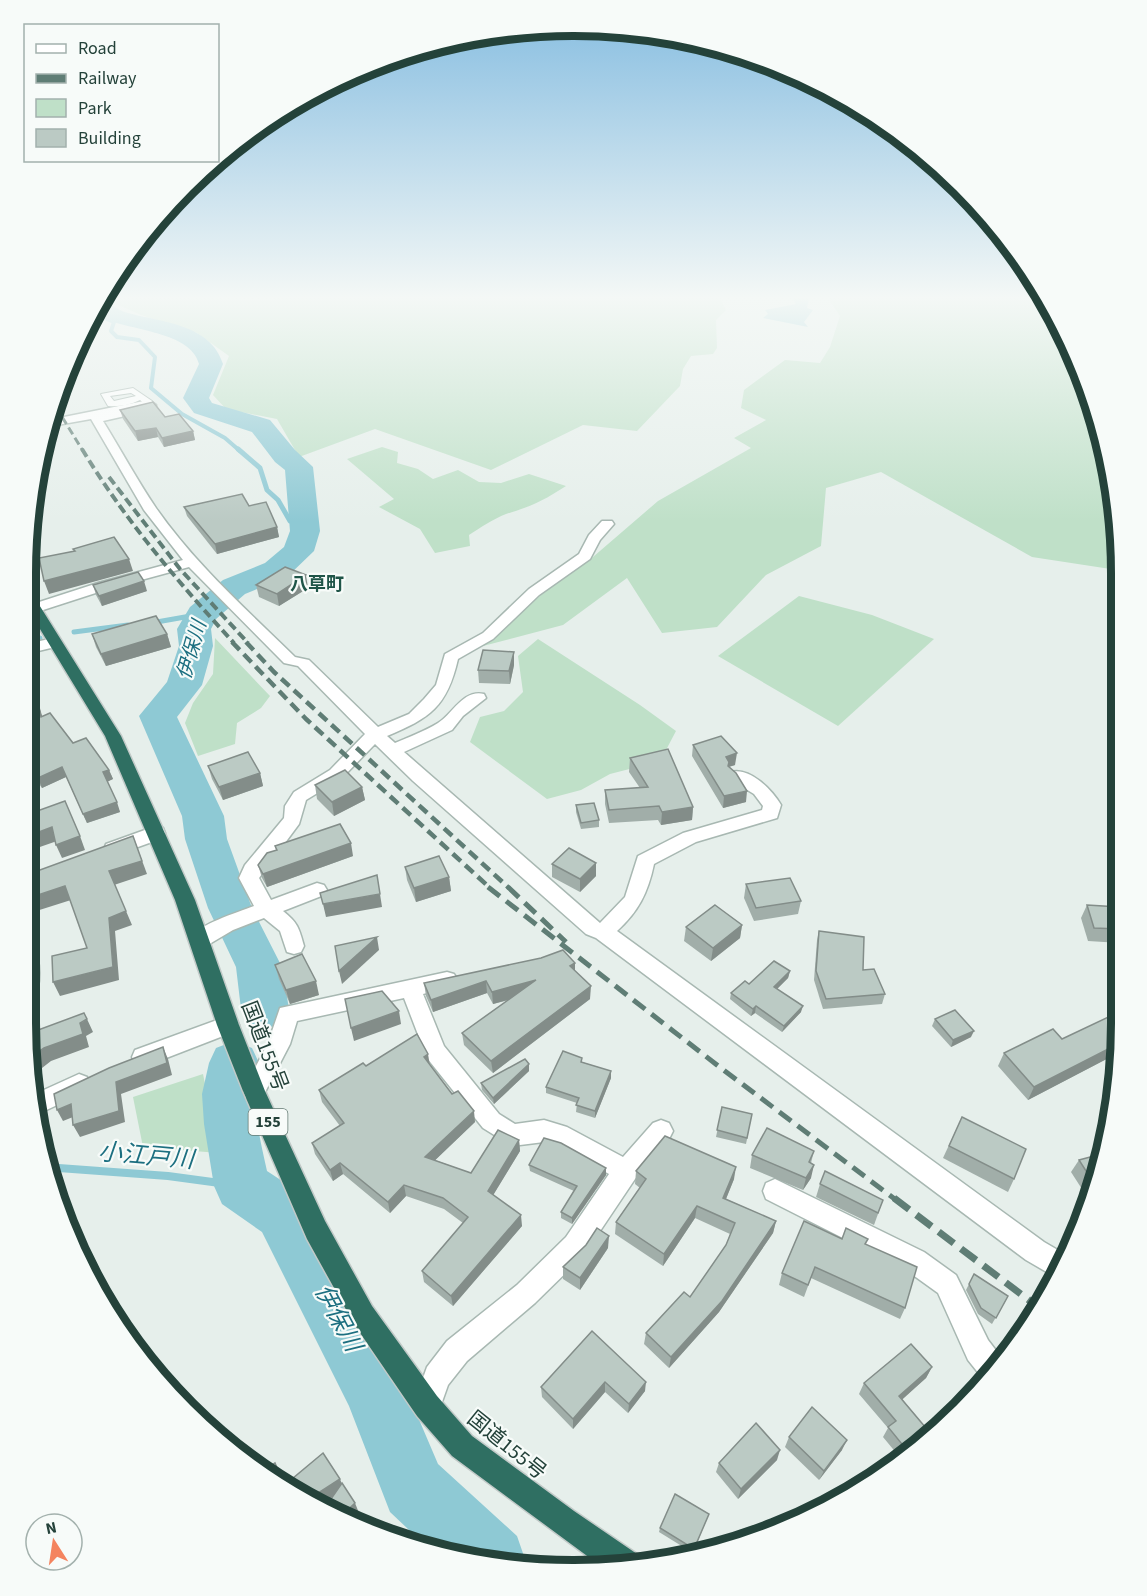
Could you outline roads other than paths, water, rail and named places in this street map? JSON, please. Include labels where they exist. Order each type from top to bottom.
[{"type":"highway","name":"国道155号","points":[[36,612],[113,736],[185,900],[228,1025],[254,1091],[316,1230],[363,1316],[427,1406],[462,1446],[563,1522],[616,1558]]},
{"type":"street","points":[[58,421],[145,400],[152,407],[96,419],[151,510],[192,562],[290,660],[303,663],[392,751],[540,885],[594,929],[603,932],[1035,1251],[1054,1263]]},
{"type":"street","points":[[257,913],[249,878],[252,870],[292,819],[294,806],[300,796],[336,774],[375,734],[415,718],[444,686],[451,657],[488,636],[534,592],[585,556],[594,538],[607,524]]},
{"type":"street","points":[[36,601],[192,562]]},
{"type":"street","points":[[36,647],[54,643]]},
{"type":"street","points":[[392,751],[446,726],[457,712],[478,698]]},
{"type":"street","points":[[603,932],[633,904],[640,888],[645,861],[660,849],[681,840],[771,814],[772,805],[760,790],[737,776]]},
{"type":"street","points":[[101,854],[156,833]]},
{"type":"street","points":[[199,940],[226,925],[317,890]]},
{"type":"street","points":[[257,913],[288,927],[294,946]]},
{"type":"street","points":[[254,1091],[279,1044],[288,1014],[465,976]]},
{"type":"street","points":[[410,987],[435,1051],[491,1121],[512,1135],[544,1131],[567,1138],[626,1171]]},
{"type":"street","points":[[125,1065],[228,1025]]},
{"type":"street","points":[[42,1101],[95,1077]]},
{"type":"street","points":[[427,1406],[437,1377],[457,1351],[526,1294],[575,1246],[626,1171],[661,1131]]},
{"type":"street","points":[[775,1191],[915,1261],[947,1284],[978,1350],[989,1364]]},
{"type":"waterway","points":[[153,372],[151,388],[182,414],[225,438],[240,451]]},
{"type":"waterway","name":"伊保川","points":[[209,372],[196,398],[203,408],[261,426],[285,456],[299,467],[305,531],[298,551],[276,570],[234,587],[202,614],[194,629],[196,646],[184,685],[158,716],[203,816],[206,839],[230,908],[259,967],[265,1009]]},
{"type":"waterway","points":[[238,449],[260,468],[267,490],[278,500],[290,521]]},
{"type":"waterway","points":[[151,623],[202,614]]},
{"type":"waterway","points":[[74,632],[128,625]]},
{"type":"waterway","points":[[36,639],[40,638]]},
{"type":"waterway","name":"伊保川","points":[[234,1063],[230,1078],[228,1109],[242,1186],[282,1213],[375,1390],[414,1488],[482,1552]]},
{"type":"waterway","name":"小江戸川","points":[[56,1168],[168,1176],[242,1186]]},
{"type":"railway","points":[[61,414],[83,451]]},
{"type":"railway","points":[[82,449],[116,501],[153,550],[234,643]]},
{"type":"railway","points":[[109,477],[180,569],[248,643]]},
{"type":"railway","points":[[232,642],[306,719],[490,888]]},
{"type":"railway","points":[[246,642],[274,672],[509,888]]},
{"type":"railway","points":[[488,887],[717,1065],[896,1200]]},
{"type":"railway","points":[[508,887],[566,942]]},
{"type":"railway","points":[[894,1198],[1032,1302]]},
{"type":"district","name":"八草町","points":[[317,584]]}]
